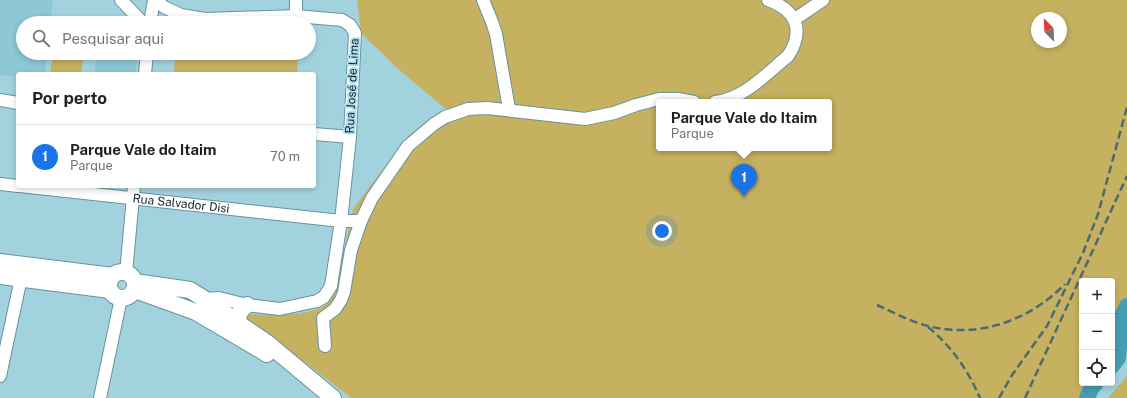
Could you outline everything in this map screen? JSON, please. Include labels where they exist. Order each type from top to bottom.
[{"type":"main road","points":[[0,262],[123,285],[196,312],[313,382]]},
{"type":"main road","points":[[0,276],[190,290],[266,342],[333,398]]},
{"type":"main road","points":[[188,309],[204,299]]},
{"type":"main road","points":[[238,323],[238,315],[241,309],[247,305]]},
{"type":"street","points":[[122,0],[137,16]]},
{"type":"street","points":[[152,16],[155,0]]},
{"type":"street","name":"Rua José de Lima","points":[[155,0],[164,7],[181,15],[187,16]]},
{"type":"street","points":[[296,0],[296,16]]},
{"type":"street","points":[[483,0],[496,34],[509,109]]},
{"type":"street","points":[[727,99],[748,89],[788,56],[796,41],[795,19],[785,9],[768,0]]},
{"type":"street","points":[[795,19],[823,0]]},
{"type":"street","name":"Rua José de Lima","points":[[247,305],[280,309],[309,304],[324,297],[331,286],[341,221],[350,137],[355,33],[350,25],[342,20],[316,18]]},
{"type":"street","points":[[145,72],[146,60]]},
{"type":"street","points":[[659,99],[678,99]]},
{"type":"street","points":[[0,100],[16,103]]},
{"type":"street","points":[[325,346],[323,318],[335,309],[341,300],[344,292],[351,250],[361,221],[372,198],[408,146],[434,124],[445,117],[468,109],[487,108],[509,109],[585,119],[614,114],[636,104],[656,100]]},
{"type":"street","points":[[316,134],[350,137]]},
{"type":"street","name":"Rua Salvador Disi","points":[[0,184],[16,186]]},
{"type":"street","name":"Rua Salvador Disi","points":[[37,188],[341,221],[361,221]]},
{"type":"street","points":[[100,398],[123,285],[134,188]]},
{"type":"street","points":[[0,376],[21,278]]},
{"type":"street","points":[[204,299],[219,298],[247,305]]},
{"type":"shaded area","points":[[0,0],[53,0],[51,16],[16,16],[16,60],[46,60],[45,72],[16,72],[16,77],[0,75]]},
{"type":"shaded area","points":[[357,0],[1127,0],[1127,309],[1119,323],[1120,338],[1118,358],[1115,361],[1115,278],[1079,278],[1079,386],[1093,386],[1085,398],[351,398],[299,358],[245,322],[247,314],[295,314],[314,310],[328,303],[335,293],[353,209],[408,136],[430,118],[447,110],[398,69],[361,33]]},
{"type":"shaded area","points":[[52,60],[83,60],[81,72],[50,72]]},
{"type":"shaded area","points":[[96,60],[137,60],[135,72],[94,72]]},
{"type":"shaded area","points":[[175,60],[298,60],[297,72],[174,72]]},
{"type":"shaded area","points":[[1127,376],[1127,398],[1108,398]]},
{"type":"waterway","points":[[1115,362],[1118,358],[1120,338],[1119,323],[1127,306]]},
{"type":"waterway","points":[[1087,398],[1093,386]]},
{"type":"railway","points":[[999,398],[1012,375],[1047,326],[1083,253],[1098,214],[1127,107]]},
{"type":"railway","points":[[1025,398],[1127,176]]},
{"type":"railway","points":[[877,305],[928,326],[966,330],[985,328],[1020,317],[1036,308],[1065,284]]},
{"type":"railway","points":[[928,327],[952,351],[965,369],[980,398]]},
{"type":"place","name":"Parque Vale do Itaim","points":[[744,197]]}]
